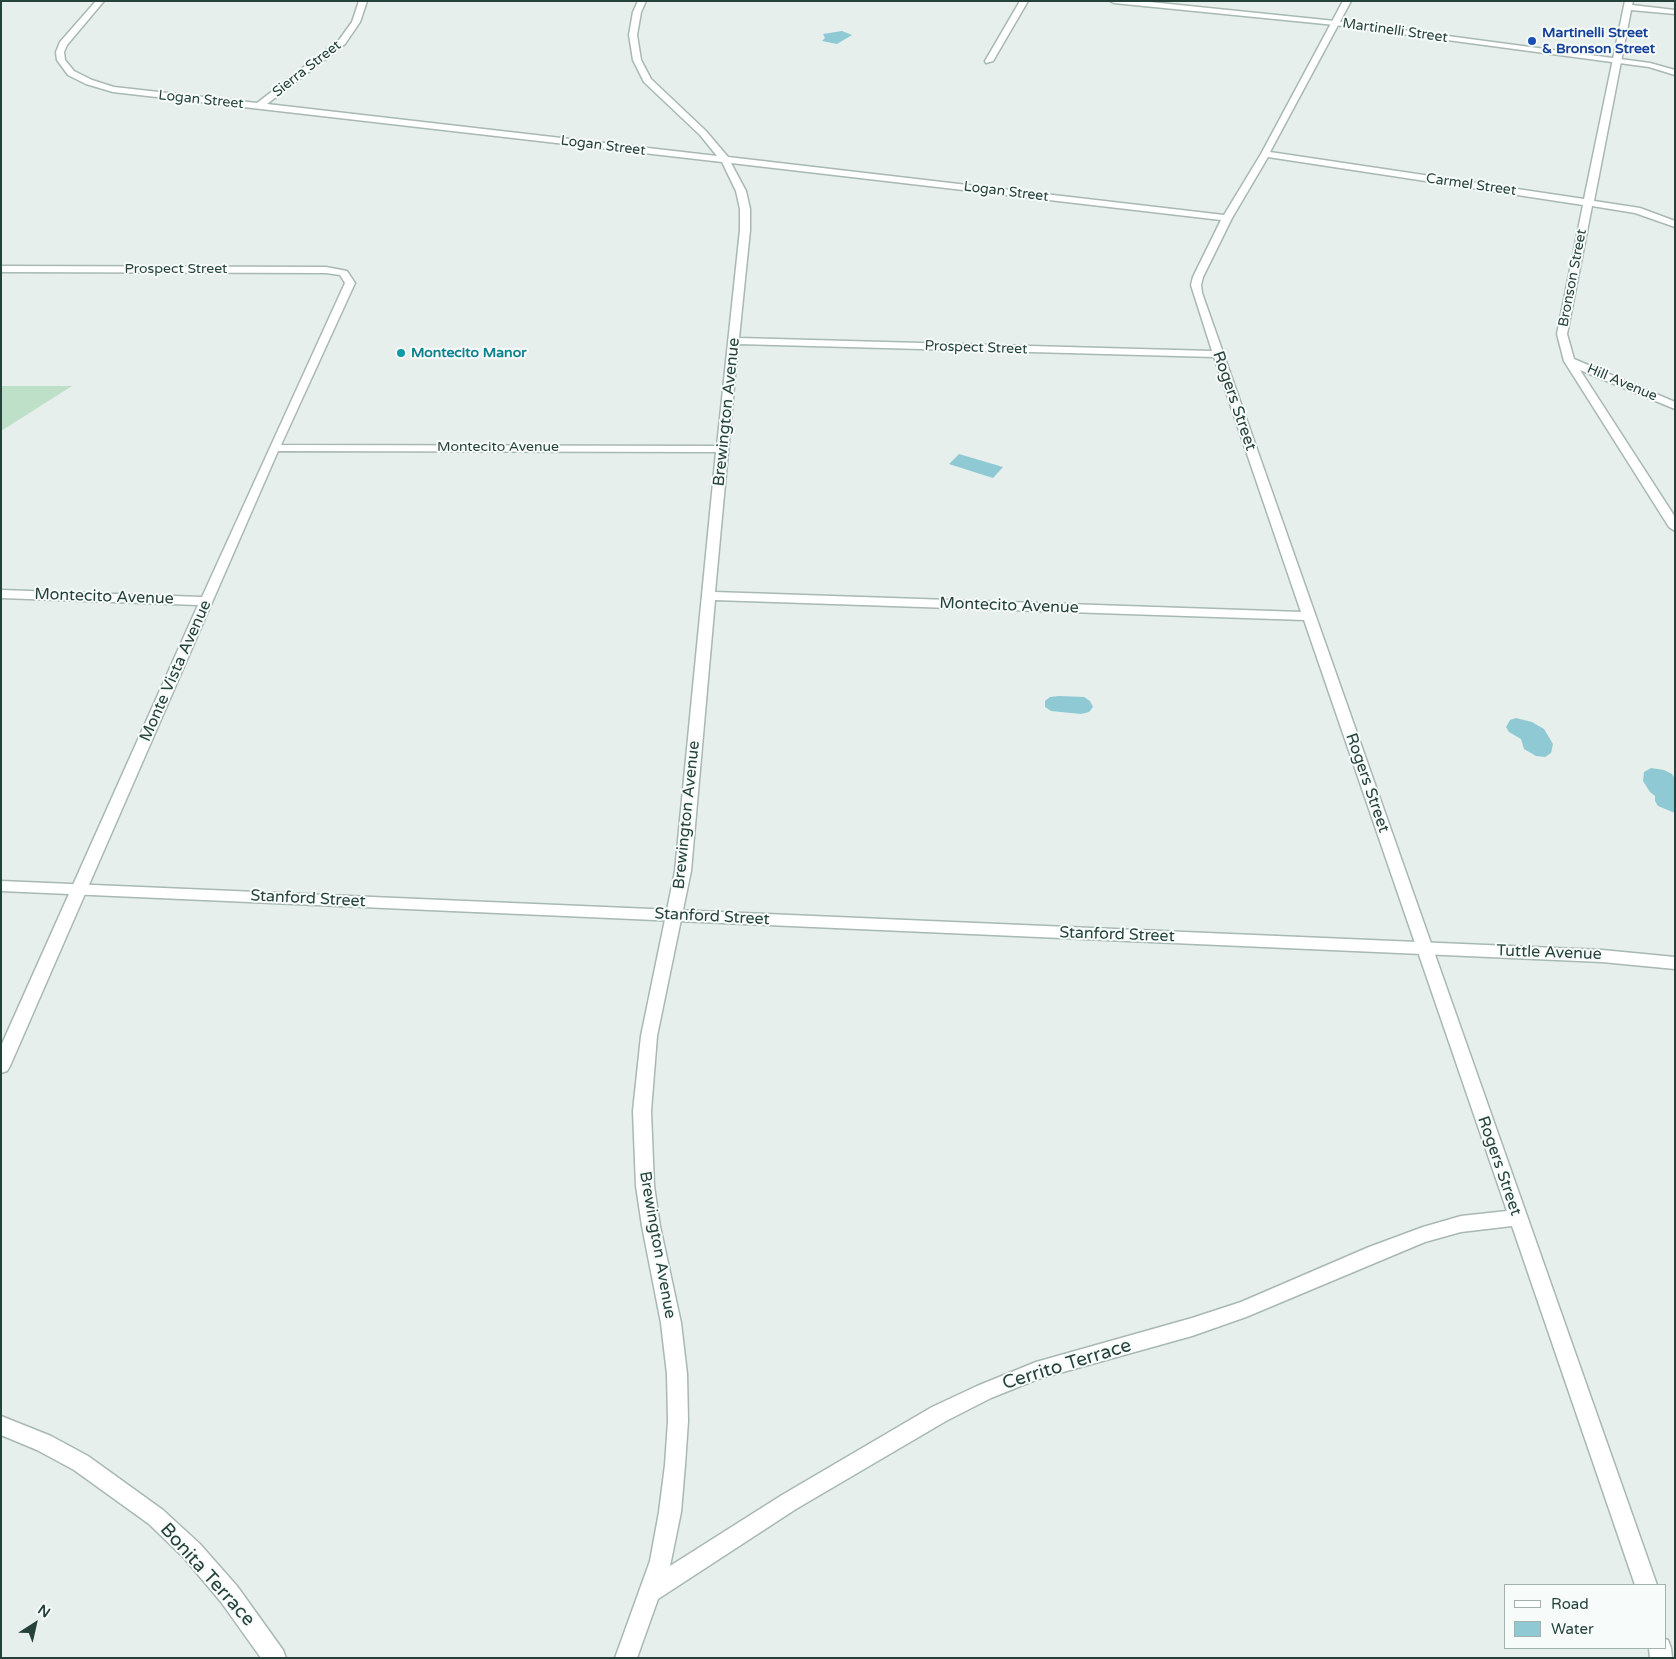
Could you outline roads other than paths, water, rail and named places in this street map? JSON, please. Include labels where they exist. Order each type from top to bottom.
[{"type":"street","name":"Logan Street","points":[[100,1],[63,44],[60,52],[61,60],[71,73],[89,82],[121,91],[1227,218]]},
{"type":"street","name":"Sierra Street","points":[[258,106],[342,42],[356,22],[362,1]]},
{"type":"street","name":"Brewington Avenue","points":[[626,1658],[660,1561],[670,1512],[675,1465],[678,1412],[677,1374],[671,1323],[651,1226],[645,1186],[642,1146],[644,1075],[649,1036],[683,871],[722,449],[746,230],[741,191],[725,160],[703,133],[655,89],[637,60],[632,35],[637,12],[642,1]]},
{"type":"street","points":[[989,61],[1024,1]]},
{"type":"street","name":"Martinelli Street","points":[[1114,1],[1335,23],[1650,65],[1675,73]]},
{"type":"street","name":"Rogers Street","points":[[1347,1],[1265,154],[1227,218],[1196,285],[1197,294],[1646,1584]]},
{"type":"street","points":[[1629,4],[1675,12]]},
{"type":"street","name":"Bronson Street","points":[[1629,4],[1562,323],[1562,334],[1569,361],[1675,527]]},
{"type":"street","name":"Carmel Street","points":[[1265,154],[1637,210],[1675,224]]},
{"type":"street","name":"Prospect Street","points":[[1,269],[326,270],[343,273],[348,278]]},
{"type":"street","name":"Monte Vista Avenue","points":[[1,1066],[274,448],[348,291],[350,283],[348,278]]},
{"type":"street","name":"Prospect Street","points":[[734,341],[1217,354]]},
{"type":"street","name":"Hill Avenue","points":[[1569,361],[1675,406]]},
{"type":"street","name":"Montecito Avenue","points":[[274,448],[722,449]]},
{"type":"street","name":"Montecito Avenue","points":[[1,594],[207,601]]},
{"type":"street","name":"Montecito Avenue","points":[[709,596],[1308,616]]},
{"type":"street","name":"Stanford Street","points":[[1,886],[1424,948]]},
{"type":"street","name":"Tuttle Avenue","points":[[1424,948],[1602,956],[1675,963]]},
{"type":"street","name":"Cerrito Terrace","points":[[651,1591],[789,1502],[939,1414],[984,1392],[1036,1371],[1192,1327],[1246,1309],[1376,1252],[1423,1234],[1460,1224],[1518,1218]]},
{"type":"street","name":"Bonita Terrace","points":[[1,1425],[44,1443],[81,1463],[156,1517],[192,1551],[230,1594],[275,1658]]},
{"type":"water","points":[[842,31],[852,35],[837,44],[822,41],[825,38],[823,34]]},
{"type":"water","points":[[959,454],[1003,467],[993,478],[949,464]]},
{"type":"water","points":[[1050,697],[1084,697],[1090,701],[1093,707],[1089,712],[1081,714],[1051,711],[1045,707],[1045,701]]},
{"type":"water","points":[[1516,718],[1532,722],[1544,729],[1553,744],[1551,753],[1545,757],[1536,756],[1524,749],[1521,739],[1509,732],[1506,727],[1510,720]]},
{"type":"water","points":[[1651,768],[1664,770],[1672,774],[1675,779],[1675,813],[1658,806],[1655,796],[1643,781],[1644,772]]},
{"type":"place","name":"Martinelli Street & Bronson Street","points":[[1532,41]]},
{"type":"place","name":"Montecito Manor","points":[[401,353]]}]
